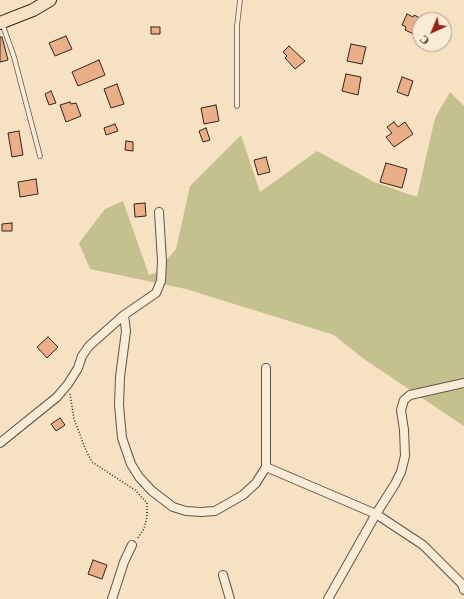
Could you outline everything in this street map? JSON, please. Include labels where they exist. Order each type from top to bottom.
[{"type":"main road","points":[[1,23],[33,10],[50,0]]},
{"type":"street","points":[[0,443],[57,398],[78,368],[82,356],[89,346],[124,315],[156,293],[161,281],[162,261],[159,212]]},
{"type":"street","points":[[124,315],[126,331],[120,377],[119,405],[122,438],[131,464],[139,477],[152,491],[173,507],[186,511],[215,511],[243,495],[256,483],[266,467],[266,368]]},
{"type":"street","points":[[331,598],[376,514],[401,472],[405,456],[401,410],[404,400],[410,396],[464,383]]},
{"type":"street","points":[[266,467],[376,514],[423,545],[463,585]]},
{"type":"street","points":[[112,599],[124,562],[132,545]]},
{"type":"street","points":[[223,575],[230,599]]},
{"type":"lane","points":[[237,106],[237,26],[240,0]]},
{"type":"lane","points":[[1,23],[14,57],[40,156]]},
{"type":"path","points":[[68,384],[74,419],[92,462],[135,490],[147,503],[148,517],[144,529],[132,545]]},
{"type":"shaded area","points":[[450,92],[464,106],[464,426],[364,359],[334,335],[186,289],[90,269],[79,243],[105,209],[123,201],[149,275],[155,273],[176,249],[190,186],[241,135],[260,192],[317,151],[374,182],[417,197],[435,118]]},
{"type":"building","points":[[407,14],[412,16],[412,33],[405,30],[406,27],[402,25]]},
{"type":"building","points":[[151,27],[160,27],[160,34],[151,34]]},
{"type":"building","points":[[66,36],[72,49],[55,56],[49,43]]},
{"type":"building","points":[[0,37],[2,37],[8,60],[0,62]]},
{"type":"building","points":[[351,44],[366,47],[362,64],[347,61]]},
{"type":"building","points":[[289,46],[305,61],[295,69],[285,58],[287,56],[283,52]]},
{"type":"building","points":[[99,60],[105,75],[78,86],[72,72]]},
{"type":"building","points":[[346,74],[361,77],[358,95],[342,91]]},
{"type":"building","points":[[402,77],[413,81],[408,96],[397,92]]},
{"type":"building","points":[[117,84],[124,104],[111,108],[104,89]]},
{"type":"building","points":[[51,91],[56,103],[49,105],[45,94]]},
{"type":"building","points":[[70,102],[71,104],[76,103],[81,116],[66,122],[60,105]]},
{"type":"building","points":[[216,105],[219,121],[204,124],[201,108]]},
{"type":"building","points":[[394,122],[398,127],[405,122],[413,134],[394,147],[386,137],[392,133],[387,127]]},
{"type":"building","points":[[115,124],[118,131],[106,135],[104,128]]},
{"type":"building","points":[[206,128],[210,140],[203,142],[199,131]]},
{"type":"building","points":[[19,131],[23,155],[12,157],[8,133]]},
{"type":"building","points":[[126,141],[133,142],[133,151],[125,150]]},
{"type":"building","points":[[266,157],[270,172],[258,175],[254,160]]},
{"type":"building","points":[[386,163],[407,169],[402,188],[380,182]]},
{"type":"building","points":[[36,179],[38,194],[20,197],[18,182]]},
{"type":"building","points":[[145,203],[146,216],[135,217],[134,204]]},
{"type":"building","points":[[12,223],[12,231],[2,231],[2,224]]},
{"type":"building","points":[[48,337],[58,347],[47,358],[37,347]]},
{"type":"building","points":[[60,418],[65,425],[56,431],[51,424]]},
{"type":"building","points":[[93,560],[107,565],[102,579],[88,574]]}]
